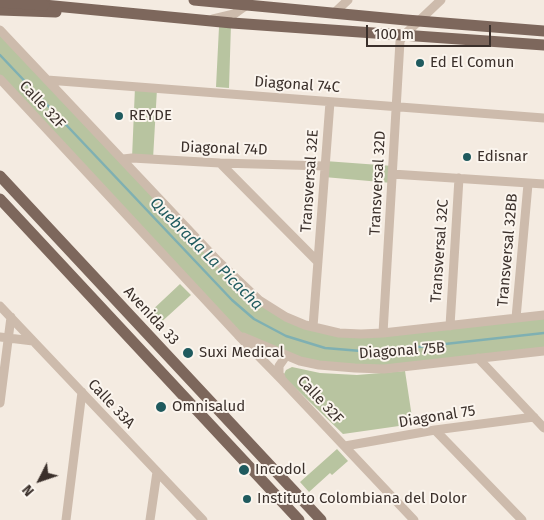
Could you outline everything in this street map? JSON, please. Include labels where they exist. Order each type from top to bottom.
[{"type":"main road","points":[[194,0],[249,3],[333,14],[544,31]]},
{"type":"main road","points":[[0,2],[208,20],[544,45]]},
{"type":"main road","points":[[6,7],[175,17]]},
{"type":"main road","name":"Avenida 33","points":[[0,176],[321,520]]},
{"type":"main road","name":"Avenida 33","points":[[0,199],[299,520]]},
{"type":"street","points":[[333,14],[348,0]]},
{"type":"street","points":[[404,35],[441,0]]},
{"type":"street","points":[[208,20],[234,14],[249,3]]},
{"type":"street","name":"Calle 32F","points":[[0,30],[218,261],[259,300],[286,317],[313,327]]},
{"type":"street","name":"Transversal 32D","points":[[383,333],[400,41],[404,35]]},
{"type":"street","name":"Calle 32F","points":[[0,79],[238,335],[414,520]]},
{"type":"street","name":"Diagonal 74C","points":[[47,80],[544,118]]},
{"type":"street","name":"Transversal 32E","points":[[313,327],[330,102]]},
{"type":"street","name":"Diagonal 74D","points":[[123,159],[325,166]]},
{"type":"street","name":"Transversal 32E","points":[[220,163],[318,262]]},
{"type":"street","points":[[392,174],[544,184]]},
{"type":"street","name":"Transversal 32C","points":[[450,326],[459,178]]},
{"type":"street","name":"Transversal 32BB","points":[[516,318],[528,184]]},
{"type":"street","name":"Calle 33A","points":[[0,306],[203,520]]},
{"type":"street","name":"Diagonal 75B","points":[[313,327],[339,333],[383,333],[544,315]]},
{"type":"street","points":[[0,403],[4,338],[11,317]]},
{"type":"street","name":"Diagonal 75B","points":[[238,335],[286,356],[318,365],[384,369],[544,351]]},
{"type":"street","points":[[4,338],[33,341]]},
{"type":"street","points":[[282,380],[279,374],[279,366],[286,356]]},
{"type":"street","points":[[478,358],[544,428]]},
{"type":"street","points":[[66,520],[82,392]]},
{"type":"street","name":"Diagonal 75","points":[[345,446],[435,430],[534,417]]},
{"type":"street","points":[[435,430],[522,520]]},
{"type":"street","points":[[150,520],[157,472]]},
{"type":"green space","points":[[231,24],[229,88],[216,87],[219,27]]},
{"type":"green space","points":[[0,30],[218,261],[286,317],[339,333],[544,315],[544,351],[384,369],[319,365],[238,335],[0,79]]},
{"type":"green space","points":[[135,87],[157,89],[153,159],[132,158]]},
{"type":"green space","points":[[325,161],[393,166],[392,183],[324,177]]},
{"type":"green space","points":[[180,284],[191,295],[157,326],[147,315]]},
{"type":"green space","points":[[292,367],[320,373],[357,375],[405,371],[413,424],[343,434],[283,376],[286,370]]},
{"type":"green space","points":[[337,449],[348,461],[332,475],[330,473],[309,492],[300,482]]},
{"type":"waterway","name":"Quebrada La Picacha","points":[[0,55],[232,300],[254,319],[286,336],[325,348],[373,352],[544,333]]},
{"type":"place","name":"Ed El Comun","points":[[420,63]]},
{"type":"place","name":"REYDE","points":[[119,116]]},
{"type":"place","name":"Edisnar","points":[[467,157]]},
{"type":"place","name":"Suxi Medical","points":[[188,353]]},
{"type":"place","name":"Omnisalud","points":[[161,407]]},
{"type":"place","name":"Incodol","points":[[244,470]]},
{"type":"place","name":"Instituto Colombiana del Dolor","points":[[247,499]]}]
